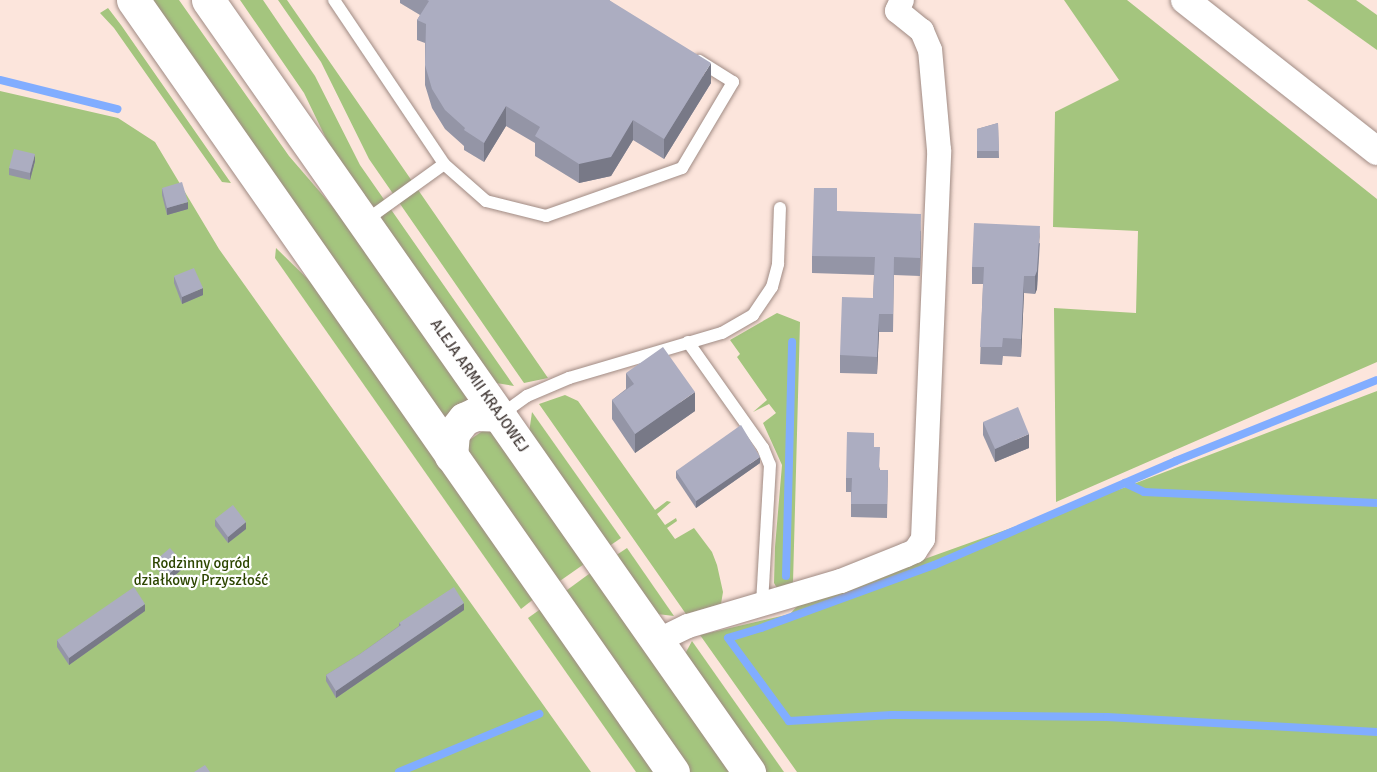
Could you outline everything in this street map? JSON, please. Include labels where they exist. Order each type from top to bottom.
[{"type":"main road","points":[[133,0],[673,772]]},
{"type":"main road","name":"ALEJA ARMII KRAJOWEJ","points":[[208,0],[223,13],[364,221],[749,772]]},
{"type":"main road","points":[[452,456],[453,434],[464,419],[475,414],[500,416]]},
{"type":"street","points":[[657,641],[688,626],[842,581],[906,555],[915,550],[923,538],[939,150],[930,50],[922,31],[897,11],[902,0]]},
{"type":"street","points":[[1185,0],[1377,151]]},
{"type":"lane","points":[[334,0],[444,164],[486,201],[546,216],[682,168],[733,82],[686,53]]},
{"type":"lane","points":[[364,221],[444,164]]},
{"type":"lane","points":[[500,416],[527,396],[569,378],[722,333],[753,315],[764,302],[772,287],[778,264],[780,208]]},
{"type":"lane","points":[[688,342],[763,448],[770,465],[762,604]]},
{"type":"green space","points":[[149,0],[179,0],[289,156],[364,243],[474,401],[448,422]]},
{"type":"green space","points":[[240,0],[263,0],[315,76],[360,165],[514,386],[496,383],[335,157],[304,93]]},
{"type":"green space","points":[[278,0],[287,0],[548,378],[524,383],[369,159],[321,62]]},
{"type":"green space","points":[[1064,0],[1127,0],[1377,199],[1377,362],[1056,502],[1054,308],[1136,313],[1138,231],[1053,227],[1055,112],[1119,80]]},
{"type":"green space","points":[[1307,0],[1356,0],[1377,15],[1377,50]]},
{"type":"green space","points":[[108,8],[231,183],[222,182],[114,28],[100,13]]},
{"type":"green space","name":"Rodzinny ogród działkowy Przyszłość","points":[[0,91],[118,118],[155,142],[219,249],[591,772],[0,772]]},
{"type":"green space","points":[[276,248],[317,288],[535,598],[521,609],[275,258]]},
{"type":"green space","points":[[777,313],[800,322],[793,583],[778,590],[774,583],[775,547],[782,465],[763,423],[776,413],[769,404],[753,412],[767,400],[737,357],[740,354],[730,340]]},
{"type":"green space","points":[[1377,391],[1377,772],[797,772],[700,635],[790,614],[799,604],[1123,488]]},
{"type":"green space","points":[[565,395],[578,401],[655,510],[667,501],[671,502],[657,514],[665,525],[676,518],[677,521],[667,528],[675,539],[694,528],[712,552],[723,592],[721,604],[686,614],[539,404]]},
{"type":"green space","points":[[532,412],[621,538],[608,547],[529,433]]},
{"type":"green space","points":[[484,430],[493,432],[587,562],[557,583],[464,451],[468,441]]},
{"type":"green space","points":[[627,548],[674,616],[657,614],[615,556]]},
{"type":"green space","points":[[593,571],[734,772],[689,772],[563,593]]},
{"type":"green space","points":[[542,608],[657,772],[636,772],[528,618]]},
{"type":"green space","points":[[692,641],[784,772],[765,772],[685,654]]},
{"type":"building","points":[[427,0],[609,0],[711,63],[664,139],[633,120],[611,157],[579,164],[535,136],[540,127],[506,106],[484,143],[464,130],[465,128],[445,110],[432,89],[425,65],[426,24],[417,20],[429,1]]},
{"type":"building","points":[[998,123],[999,151],[977,151],[977,129]]},
{"type":"building","points":[[14,149],[35,154],[30,173],[9,168]]},
{"type":"building","points":[[182,182],[188,202],[167,208],[162,188]]},
{"type":"building","points":[[814,188],[837,188],[837,211],[921,214],[920,258],[894,257],[893,314],[879,314],[877,357],[840,355],[842,297],[873,298],[875,257],[812,256]]},
{"type":"building","points":[[974,223],[1040,226],[1037,271],[1035,276],[1024,276],[1021,339],[1003,338],[1002,347],[980,347],[984,267],[972,267]]},
{"type":"building","points":[[194,268],[203,288],[182,297],[174,276]]},
{"type":"building","points":[[663,347],[695,392],[635,434],[612,400],[634,384],[626,373]]},
{"type":"building","points":[[1018,407],[1029,434],[995,449],[983,422]]},
{"type":"building","points":[[741,425],[760,457],[696,501],[676,471]]},
{"type":"building","points":[[847,432],[874,433],[874,447],[880,447],[879,470],[888,470],[887,504],[851,504],[852,478],[846,478]]},
{"type":"building","points":[[233,505],[246,522],[228,537],[215,519]]},
{"type":"building","points":[[170,548],[182,562],[168,575],[156,560]]},
{"type":"building","points":[[134,587],[145,604],[69,658],[57,640]]},
{"type":"building","points":[[454,587],[464,603],[336,691],[326,675],[360,654],[401,625],[399,623]]},
{"type":"building","points":[[205,765],[210,772],[194,772]]},
{"type":"waterway","points":[[0,80],[117,109]]},
{"type":"waterway","points":[[786,576],[792,342]]},
{"type":"waterway","points":[[1377,380],[1176,461],[934,565],[728,638],[789,721],[892,715],[1107,717],[1377,732]]},
{"type":"waterway","points":[[1125,483],[1144,492],[1377,503]]},
{"type":"waterway","points":[[399,772],[539,714]]}]
